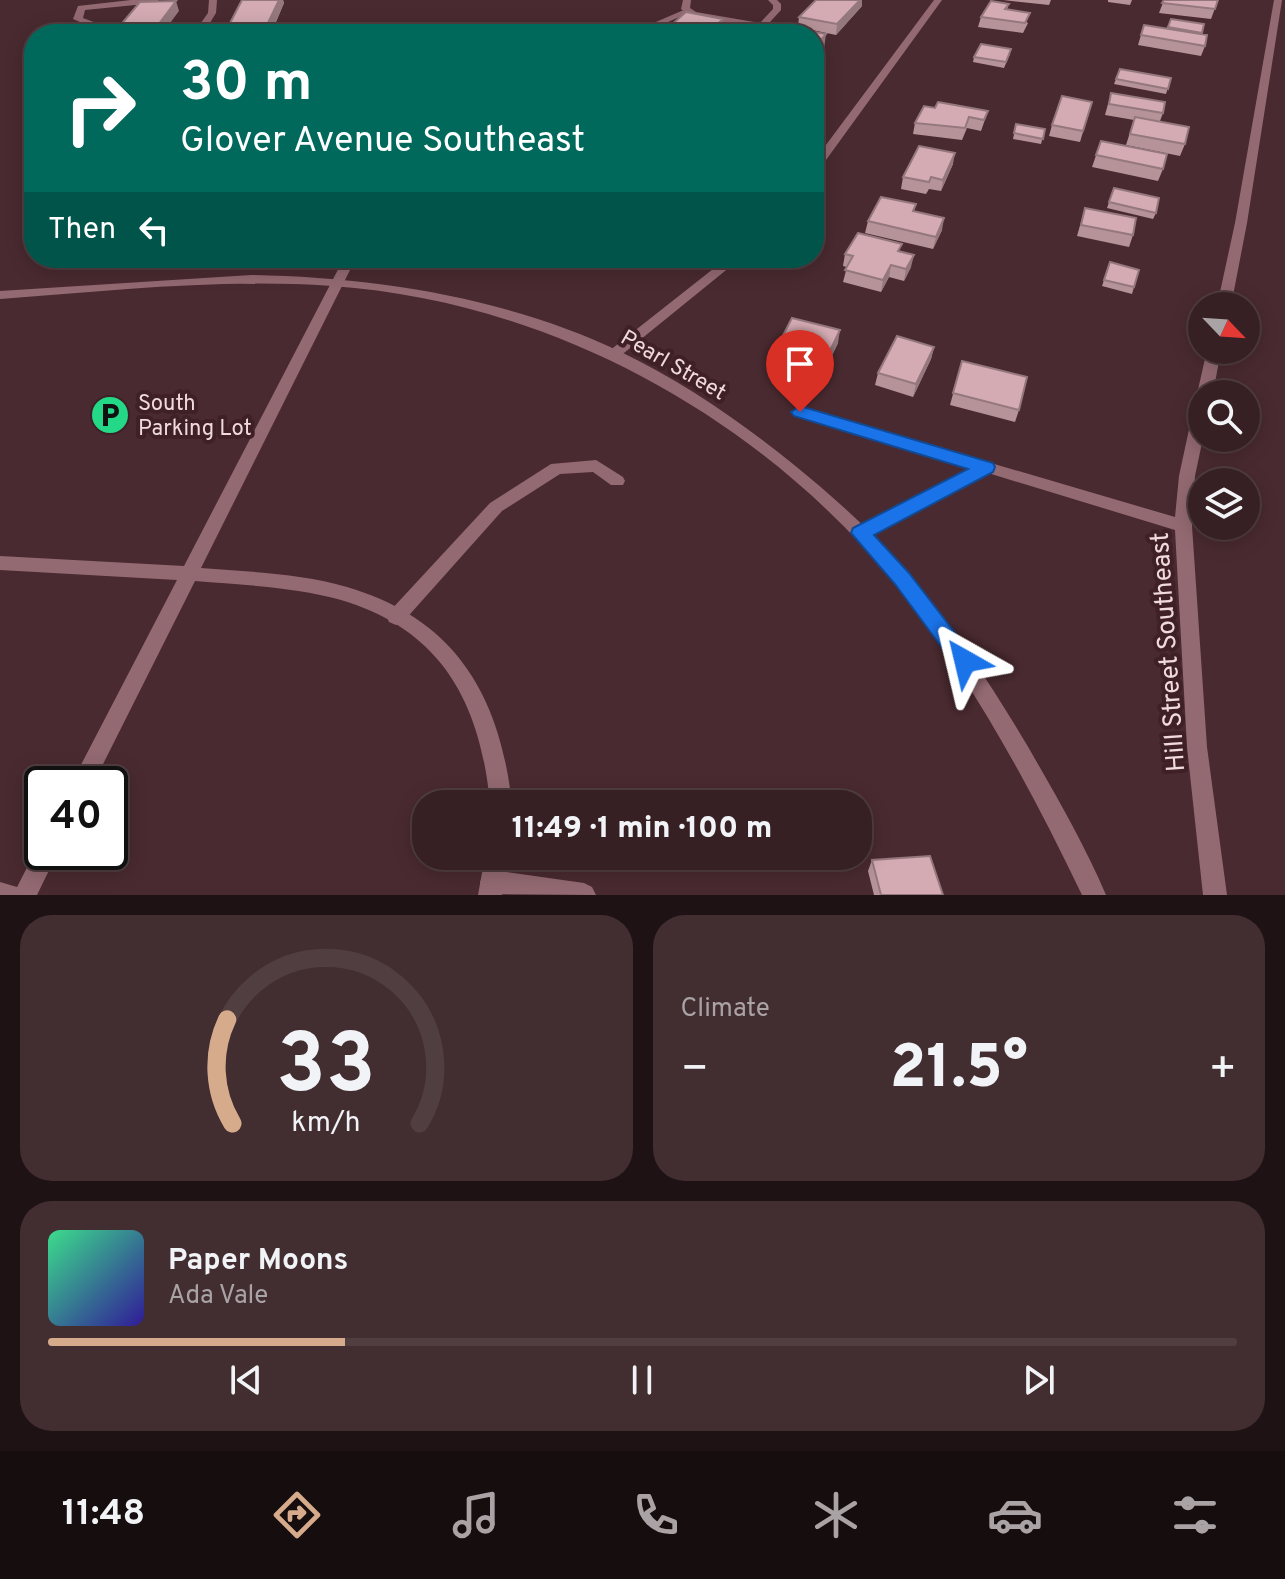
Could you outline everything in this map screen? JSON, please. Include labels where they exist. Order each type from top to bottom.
[{"type":"street","points":[[91,24],[78,19],[81,8],[155,0]]},
{"type":"street","points":[[205,24],[212,13],[213,0]]},
{"type":"street","points":[[687,0],[685,9],[689,11],[736,24]]},
{"type":"street","points":[[764,24],[777,10],[777,4],[772,0]]},
{"type":"street","points":[[824,155],[938,0]]},
{"type":"street","points":[[1227,292],[1278,0]]},
{"type":"street","points":[[657,24],[689,11]]},
{"type":"street","points":[[91,766],[345,268]]},
{"type":"street","points":[[614,354],[722,268]]},
{"type":"street","name":"Pearl Street","points":[[0,295],[218,281],[338,282],[469,307],[536,326],[614,354],[730,425],[776,459],[860,533],[902,579],[965,661],[1016,747],[1094,895]]},
{"type":"street","points":[[800,412],[1183,526]]},
{"type":"street","name":"Hill Street Southeast","points":[[1192,452],[1183,526],[1197,747],[1215,895]]},
{"type":"street","points":[[396,617],[496,507],[557,468],[596,466],[617,481]]},
{"type":"street","points":[[860,533],[986,467]]},
{"type":"street","points":[[0,563],[190,573],[313,587],[348,595],[424,634],[458,668],[478,700],[493,737],[500,790]]},
{"type":"street","points":[[25,895],[38,870]]},
{"type":"street","points":[[491,888],[584,895]]},
{"type":"street","points":[[0,894],[9,895]]},
{"type":"building","points":[[242,0],[279,0],[267,24],[230,24]]},
{"type":"building","points":[[816,0],[860,0],[837,24],[799,17]]},
{"type":"building","points":[[1164,0],[1218,0],[1215,9],[1162,3]]},
{"type":"building","points":[[176,1],[159,24],[121,24],[140,2]]},
{"type":"building","points":[[991,1],[1009,4],[1005,9],[1030,13],[1025,23],[981,17]]},
{"type":"building","points":[[686,12],[723,19],[718,24],[672,24]]},
{"type":"building","points":[[1171,19],[1204,24],[1202,33],[1168,27]]},
{"type":"building","points":[[1144,25],[1207,35],[1205,46],[1141,35]]},
{"type":"building","points":[[981,44],[1011,49],[1006,62],[974,57]]},
{"type":"building","points":[[1120,69],[1171,78],[1168,89],[1116,79]]},
{"type":"building","points":[[1111,93],[1165,102],[1163,113],[1109,104]]},
{"type":"building","points":[[1062,96],[1092,102],[1083,131],[1052,125]]},
{"type":"building","points":[[938,102],[988,111],[984,120],[969,117],[965,128],[915,123],[924,106],[935,108]]},
{"type":"building","points":[[1135,117],[1189,127],[1185,144],[1130,134]]},
{"type":"building","points":[[1016,124],[1045,129],[1043,139],[1014,133]]},
{"type":"building","points":[[1101,141],[1167,154],[1163,169],[1096,155]]},
{"type":"building","points":[[919,146],[955,153],[943,180],[931,177],[929,182],[903,177]]},
{"type":"building","points":[[1114,188],[1159,198],[1156,213],[1109,202]]},
{"type":"building","points":[[881,197],[916,204],[913,211],[944,218],[936,237],[868,221]]},
{"type":"building","points":[[1085,208],[1136,218],[1133,235],[1081,225]]},
{"type":"building","points":[[858,233],[902,244],[898,251],[914,255],[906,269],[891,265],[883,280],[845,270],[853,256],[845,254]]},
{"type":"building","points":[[1110,262],[1139,270],[1134,287],[1104,280]]},
{"type":"building","points":[[792,318],[840,330],[826,359],[777,347]]},
{"type":"building","points":[[897,336],[934,347],[916,384],[878,373]]},
{"type":"building","points":[[962,361],[1027,377],[1019,410],[953,393]]},
{"type":"building","points":[[930,856],[943,895],[881,895],[872,860]]},
{"type":"place","name":"South Parking Lot","points":[[110,415]]},
{"type":"route","points":[[800,412],[986,467],[860,533],[902,579],[965,661]]}]
